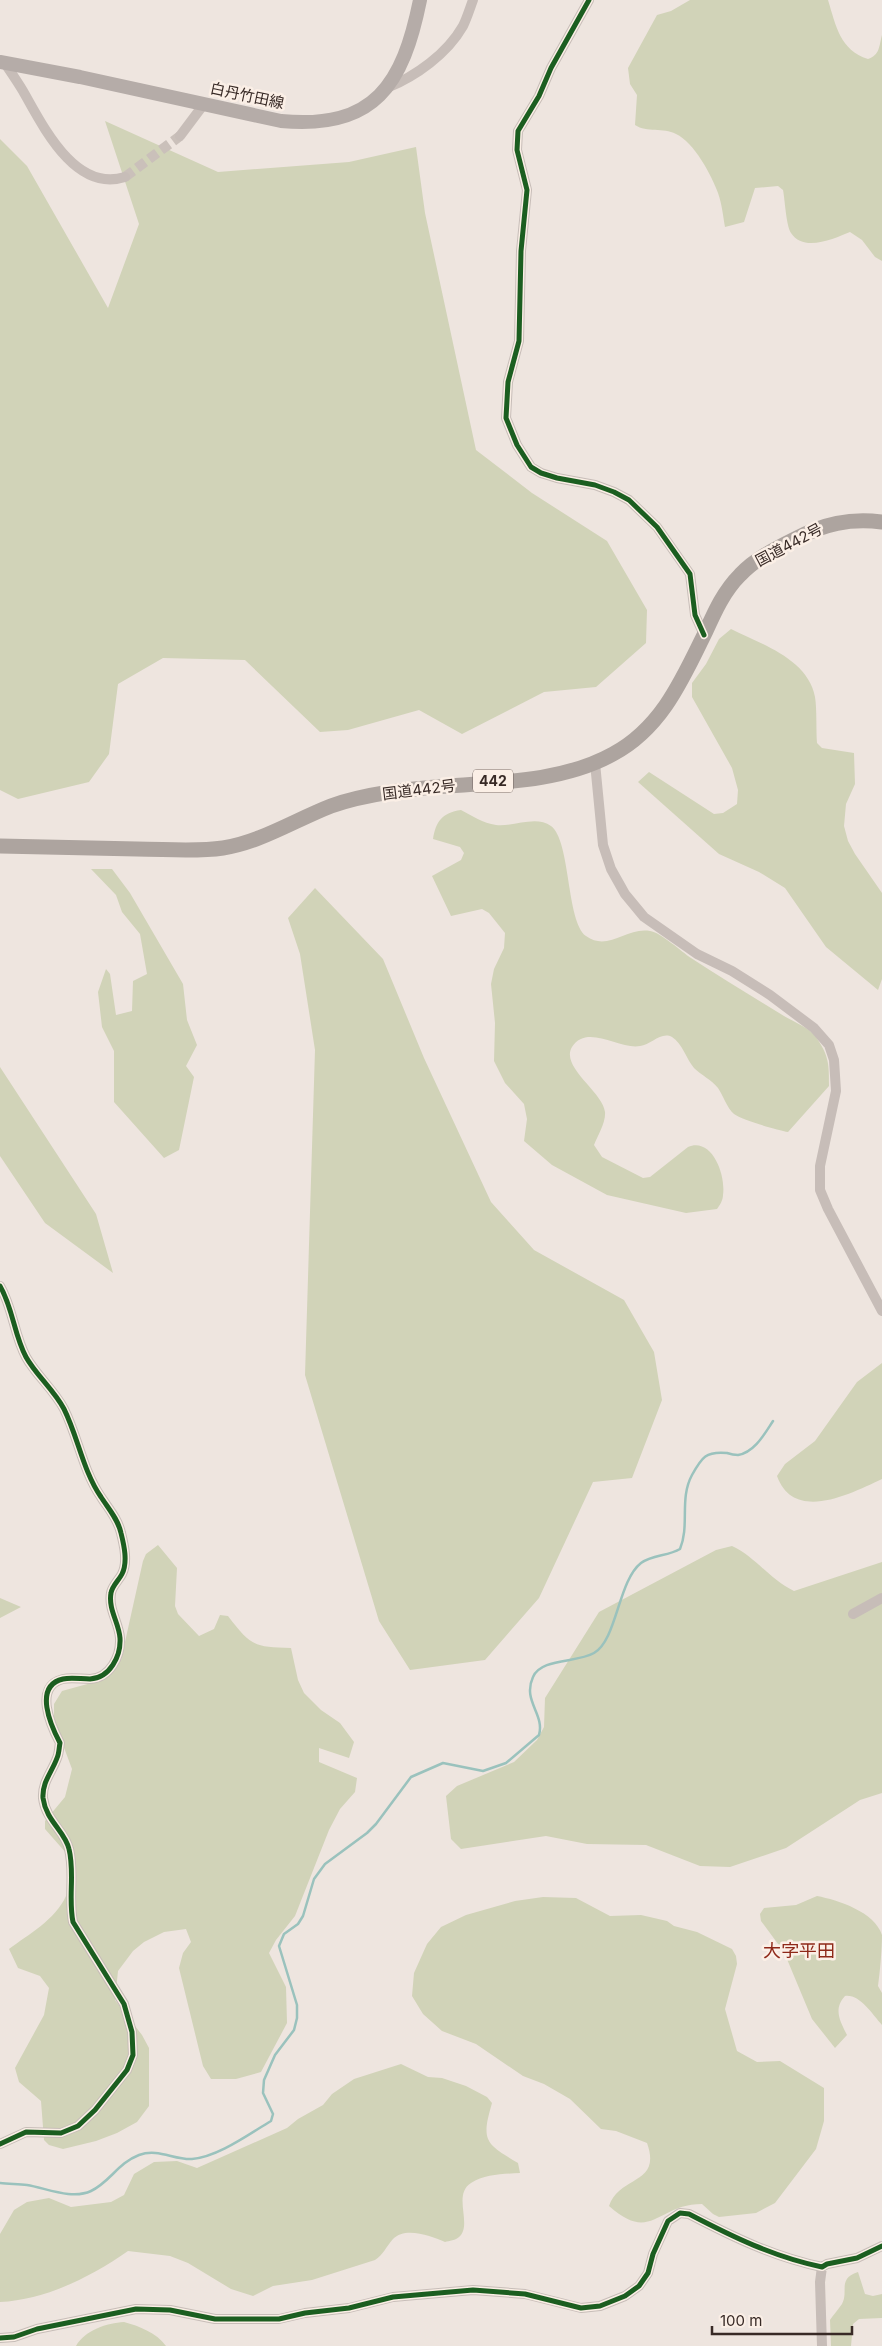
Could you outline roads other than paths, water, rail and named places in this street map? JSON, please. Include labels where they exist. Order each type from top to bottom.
[{"type":"highway","name":"国道442号","points":[[0,846],[190,850],[223,848],[247,842],[333,806],[365,797],[392,792],[536,777],[563,773],[595,763],[629,744],[663,711],[681,682],[725,594],[756,561],[813,530],[832,523],[850,520],[882,522]]},
{"type":"main road","name":"白丹竹田線","points":[[2,62],[263,117],[307,123],[332,120],[365,106],[387,88],[406,56],[420,0]]},
{"type":"street","points":[[387,88],[406,80],[437,58],[462,26],[473,0]]},
{"type":"street","points":[[589,0],[551,68],[539,96],[518,131],[518,150],[527,190],[521,251],[518,341],[508,382],[506,418],[517,445],[531,467],[556,478],[595,485],[614,492],[629,500],[657,527],[690,574],[695,615],[704,634]]},
{"type":"street","points":[[2,62],[22,89],[40,124],[64,156],[76,166],[95,177],[113,181],[125,177]]},
{"type":"street","points":[[180,136],[204,104]]},
{"type":"street","points":[[595,763],[603,845],[611,869],[625,894],[644,917],[697,954],[732,970],[770,995],[814,1028],[829,1045],[834,1060],[836,1092],[820,1166],[820,1190],[828,1209],[882,1311]]},
{"type":"street","points":[[0,1286],[7,1298],[26,1357],[51,1388],[64,1410],[88,1471],[121,1530],[125,1558],[123,1572],[111,1592],[111,1606],[120,1637],[117,1658],[112,1667],[100,1676],[92,1679],[64,1678],[54,1682],[48,1689],[47,1707],[51,1726],[60,1743],[57,1758],[46,1779],[43,1797],[49,1818],[69,1846],[72,1866],[70,1909],[73,1922],[124,2004],[132,2032],[133,2055],[127,2070],[95,2110],[78,2126],[61,2133],[26,2132],[0,2144]]},
{"type":"street","points":[[853,1614],[882,1598]]},
{"type":"street","points":[[0,2338],[14,2337],[37,2329],[136,2309],[170,2310],[215,2319],[279,2319],[305,2313],[349,2308],[393,2297],[473,2290],[525,2294],[581,2308],[600,2306],[625,2296],[639,2286],[648,2272],[653,2254],[668,2221],[680,2213],[689,2214],[768,2252],[789,2260],[822,2267],[826,2264],[857,2258],[882,2246]]},
{"type":"street","points":[[822,2267],[820,2282],[822,2346]]},
{"type":"waterway","points":[[0,2183],[27,2185],[67,2194],[84,2193],[104,2183],[125,2163],[139,2155],[159,2153],[185,2159],[202,2157],[223,2150],[271,2121],[273,2114],[263,2093],[264,2080],[275,2055],[294,2030],[297,2018],[297,2005],[279,1946],[284,1934],[298,1924],[303,1916],[314,1879],[325,1864],[367,1833],[376,1824],[411,1777],[443,1763],[483,1771],[506,1763],[539,1735],[539,1720],[530,1693],[530,1686],[537,1671],[551,1664],[587,1656],[602,1646],[608,1636],[627,1583],[633,1572],[645,1560],[680,1549],[683,1540],[688,1484],[705,1456],[714,1453],[738,1455],[750,1450],[773,1421]]},
{"type":"tunnel","points":[[125,177],[180,136]]},
{"type":"district","name":"大字平田","points":[[799,1951]]}]
